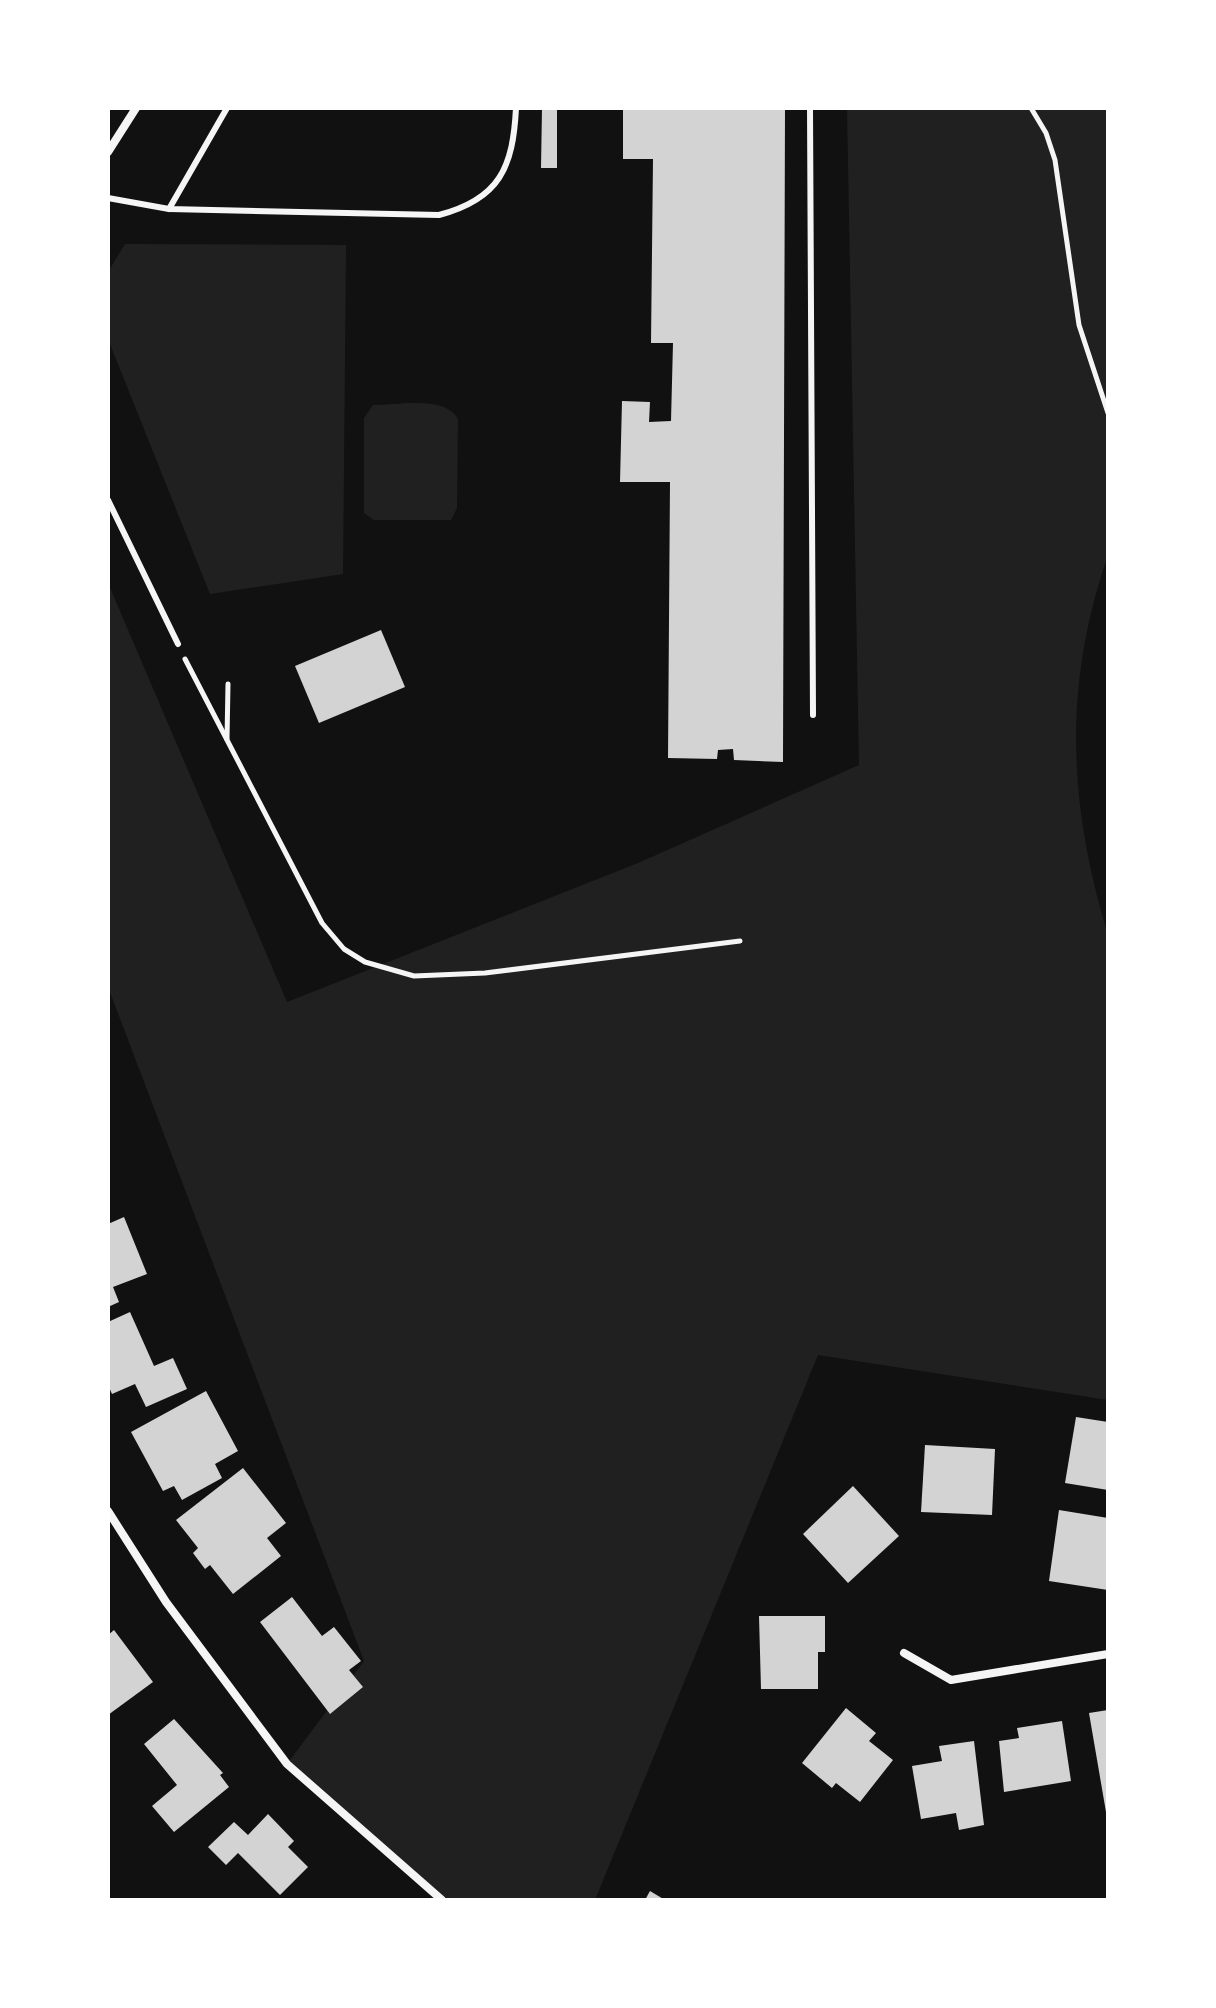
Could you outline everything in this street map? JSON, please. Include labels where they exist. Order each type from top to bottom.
[{"type":"street","points":[[108,152],[136,108]]},
{"type":"street","points":[[108,1511],[166,1602],[287,1764],[442,1900]]},
{"type":"street","points":[[904,1653],[951,1680],[1108,1654]]},
{"type":"lane","points":[[169,209],[227,108]]},
{"type":"lane","points":[[108,198],[169,209],[439,215],[463,208],[503,176],[514,148],[516,108]]},
{"type":"lane","points":[[810,108],[813,715]]},
{"type":"lane","points":[[108,500],[178,644]]},
{"type":"path","points":[[1031,108],[1046,133],[1055,160],[1079,325],[1108,413]]},
{"type":"path","points":[[178,644],[322,923],[344,949],[365,962],[414,976],[485,973],[740,941]]},
{"type":"path","points":[[227,741],[228,684]]},
{"type":"shaded area","points":[[847,108],[1108,108],[1108,555],[1083,651],[1076,745],[1085,838],[1108,935],[1108,1400],[818,1355],[595,1900],[442,1900],[287,1764],[364,1661],[108,987],[108,583],[287,1002],[638,863],[859,765]]},
{"type":"shaded area","points":[[125,244],[346,245],[343,574],[210,594],[108,339],[108,272]]},
{"type":"shaded area","points":[[432,404],[452,412],[458,419],[457,508],[451,520],[374,520],[364,513],[364,418],[373,405]]},
{"type":"building","points":[[542,108],[557,108],[557,168],[541,168]]},
{"type":"building","points":[[623,108],[785,108],[783,762],[734,760],[733,749],[718,750],[717,759],[668,758],[670,482],[620,482],[622,401],[650,402],[649,422],[671,421],[673,343],[651,343],[653,159],[623,159]]},
{"type":"building","points":[[381,630],[405,687],[319,723],[295,666]]},
{"type":"building","points":[[124,1217],[147,1274],[113,1287],[119,1302],[108,1307],[108,1224]]},
{"type":"building","points":[[130,1312],[154,1366],[173,1358],[187,1389],[146,1407],[135,1384],[112,1394],[108,1385],[108,1322]]},
{"type":"building","points":[[206,1391],[238,1451],[215,1464],[222,1478],[182,1500],[174,1486],[163,1491],[131,1432]]},
{"type":"building","points":[[1076,1417],[1108,1422],[1108,1490],[1065,1483]]},
{"type":"building","points":[[925,1445],[995,1449],[992,1515],[921,1512]]},
{"type":"building","points":[[243,1468],[286,1523],[267,1538],[281,1556],[233,1594],[210,1565],[205,1569],[193,1553],[198,1548],[176,1520]]},
{"type":"building","points":[[853,1486],[899,1536],[848,1583],[803,1534]]},
{"type":"building","points":[[1059,1510],[1108,1518],[1108,1590],[1049,1581]]},
{"type":"building","points":[[292,1597],[322,1636],[334,1627],[361,1661],[349,1670],[363,1687],[330,1714],[260,1622]]},
{"type":"building","points":[[759,1616],[825,1616],[825,1652],[818,1652],[818,1689],[761,1689]]},
{"type":"building","points":[[114,1630],[153,1682],[108,1715],[108,1635]]},
{"type":"building","points":[[846,1708],[876,1733],[869,1741],[893,1760],[860,1802],[836,1783],[832,1788],[802,1763]]},
{"type":"building","points":[[1108,1710],[1108,1812],[1106,1812],[1089,1713]]},
{"type":"building","points":[[174,1719],[223,1773],[220,1775],[229,1787],[174,1832],[152,1806],[177,1785],[144,1744]]},
{"type":"building","points":[[1062,1721],[1071,1781],[1004,1792],[999,1741],[1019,1738],[1017,1728]]},
{"type":"building","points":[[974,1741],[984,1825],[959,1830],[956,1813],[921,1819],[912,1766],[942,1761],[939,1746]]},
{"type":"building","points":[[268,1814],[294,1841],[288,1847],[308,1867],[280,1895],[238,1853],[226,1865],[208,1847],[234,1822],[248,1835]]},
{"type":"building","points":[[650,1891],[665,1900],[645,1900]]}]
